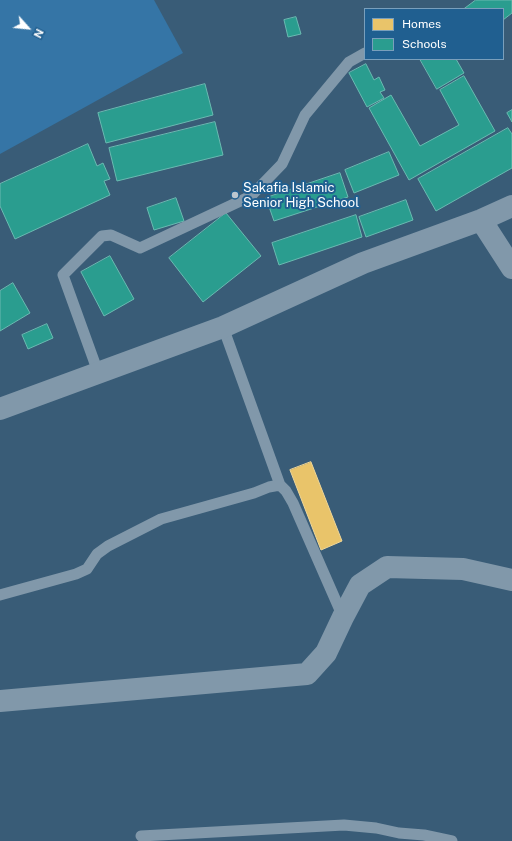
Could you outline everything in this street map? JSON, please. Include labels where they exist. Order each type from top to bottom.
[{"type":"street","points":[[0,409],[223,327],[364,263],[481,220],[512,206]]},
{"type":"street","points":[[481,220],[512,268]]},
{"type":"street","points":[[0,701],[307,674],[326,654],[360,585],[387,567],[464,569],[512,580]]},
{"type":"lane","points":[[98,372],[63,275],[102,236],[111,235],[140,248],[251,196],[282,164],[305,115],[349,62],[364,54]]},
{"type":"lane","points":[[223,327],[280,485],[293,502],[343,617]]},
{"type":"lane","points":[[0,595],[76,574],[87,569],[97,554],[108,546],[162,519],[280,485]]},
{"type":"lane","points":[[142,836],[344,825],[424,835],[452,841]]},
{"type":"shaded area","points":[[0,0],[154,0],[183,53],[0,154]]},
{"type":"building: Homes","points":[[311,462],[342,541],[321,550],[290,470]]},
{"type":"building: Schools","points":[[476,0],[512,0],[512,13],[504,19],[504,8],[465,8]]},
{"type":"building: Schools","points":[[296,17],[301,34],[288,37],[284,20]]},
{"type":"building: Schools","points":[[421,60],[457,60],[464,73],[437,89]]},
{"type":"building: Schools","points":[[366,64],[374,80],[379,77],[385,90],[380,92],[384,98],[367,107],[349,73]]},
{"type":"building: Schools","points":[[464,76],[495,131],[409,180],[369,108],[391,95],[420,146],[459,125],[440,90]]},
{"type":"building: Schools","points":[[205,84],[213,115],[106,143],[98,113]]},
{"type":"building: Schools","points":[[512,110],[512,122],[507,113]]},
{"type":"building: Schools","points":[[215,122],[223,155],[117,181],[109,148]]},
{"type":"building: Schools","points":[[508,128],[512,134],[512,168],[436,211],[418,179]]},
{"type":"building: Schools","points":[[88,144],[97,166],[103,163],[110,179],[104,181],[110,195],[15,239],[0,206],[0,184]]},
{"type":"building: Schools","points":[[389,152],[399,175],[354,193],[345,170]]},
{"type":"building: Schools","points":[[340,173],[348,197],[274,221],[266,198]]},
{"type":"building: Schools","points":[[176,198],[184,221],[154,230],[147,208]]},
{"type":"building: Schools","points":[[406,200],[413,220],[366,237],[359,217]]},
{"type":"building: Schools","points":[[226,213],[261,256],[203,302],[169,258]]},
{"type":"building: Schools","points":[[356,215],[362,237],[279,265],[272,243]]},
{"type":"building: Schools","points":[[110,256],[134,299],[104,316],[81,272]]},
{"type":"building: Schools","points":[[13,283],[30,313],[0,331],[0,291]]},
{"type":"building: Schools","points":[[47,324],[53,338],[28,349],[22,335]]},
{"type":"place","name":"Sakafia Islamic Senior High School","points":[[235,195]]}]
